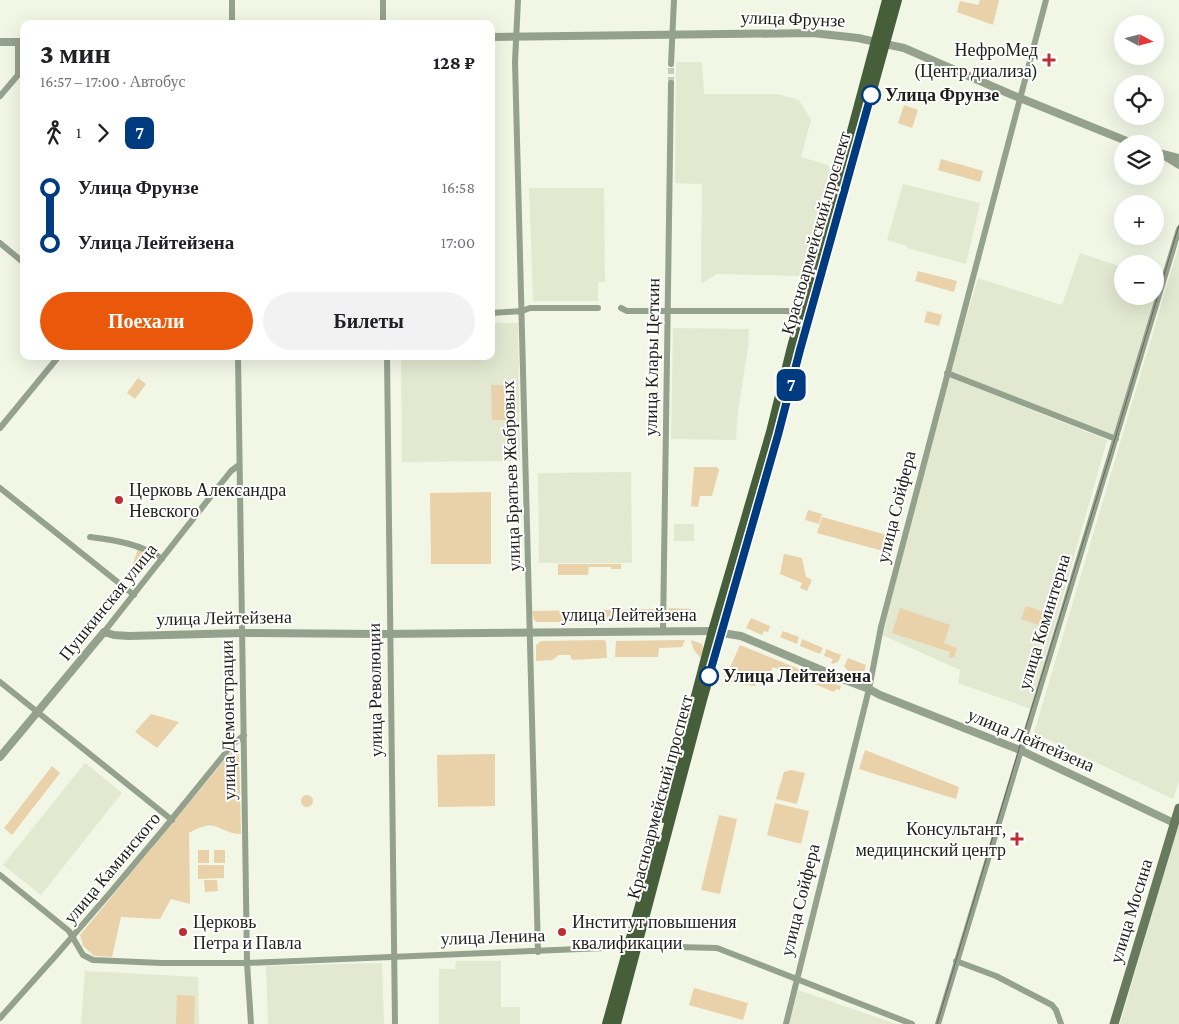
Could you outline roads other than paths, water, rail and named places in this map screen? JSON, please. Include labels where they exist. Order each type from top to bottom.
[{"type":"main road","name":"Красноармейский проспект","points":[[717,632],[778,435],[880,43],[887,0]]},
{"type":"main road","name":"Красноармейский проспект","points":[[607,1024],[633,947],[702,700],[717,632],[801,314],[880,43],[897,0]]},
{"type":"main road","name":"улица Мосина","points":[[1114,1024],[1179,808]]},
{"type":"main road","name":"Красноармейский проспект","points":[[616,1024],[633,947]]},
{"type":"street","points":[[232,0],[232,20]]},
{"type":"street","points":[[383,0],[383,20]]},
{"type":"street","name":"улица Братьев Жабровых","points":[[518,0],[515,62],[538,952]]},
{"type":"street","points":[[671,64],[674,0]]},
{"type":"street","name":"улица Сойфера","points":[[786,1024],[869,689],[881,626],[946,373],[1046,0]]},
{"type":"street","name":"улица Фрунзе","points":[[495,37],[813,33],[858,38],[904,48],[1114,136]]},
{"type":"street","points":[[0,42],[20,42]]},
{"type":"street","points":[[0,96],[18,75],[20,53]]},
{"type":"street","name":"улица Клары Цеткин","points":[[663,631],[671,83]]},
{"type":"street","points":[[1164,154],[1179,158]]},
{"type":"street","points":[[1164,157],[1179,166]]},
{"type":"street","name":"улица Коминтерна","points":[[938,1024],[1179,229]]},
{"type":"street","points":[[0,243],[20,259]]},
{"type":"street","points":[[495,313],[522,311],[530,308],[598,308]]},
{"type":"street","points":[[621,308],[627,311],[788,310],[801,314]]},
{"type":"street","points":[[0,428],[56,360]]},
{"type":"street","name":"улица Демонстрации","points":[[238,360],[248,963],[251,1024]]},
{"type":"street","name":"улица Революции","points":[[387,360],[395,1024]]},
{"type":"street","points":[[946,373],[1116,439]]},
{"type":"street","name":"Пушкинская улица","points":[[0,757],[134,595],[220,484],[239,465]]},
{"type":"street","points":[[0,488],[134,595]]},
{"type":"street","points":[[90,537],[135,545],[156,554],[162,559]]},
{"type":"street","name":"улица Лейтейзена","points":[[104,632],[129,636],[242,633],[390,634],[663,631],[717,632],[740,636],[869,689],[880,696],[1020,750],[1174,823]]},
{"type":"street","points":[[0,682],[172,820]]},
{"type":"street","name":"улица Каминского","points":[[0,1018],[172,820],[231,746],[244,735]]},
{"type":"street","name":"улица Ленина","points":[[0,875],[73,936],[83,955],[93,960],[161,963],[248,963],[633,947],[717,948],[912,1024]]},
{"type":"street","points":[[956,961],[996,976],[1052,1006],[1056,1010],[1062,1024]]},
{"type":"tunnel","points":[[671,64],[671,83]]},
{"type":"tram line","points":[[937,1024],[1179,225]]},
{"type":"place","name":"НефроМед (Центр диализа)","points":[[1049,60]]},
{"type":"place","name":"Улица Фрунзе","points":[[871,95]]},
{"type":"place","name":"Церковь Александра Невского","points":[[119,500]]},
{"type":"place","name":"Улица Лейтейзена","points":[[709,676]]},
{"type":"place","name":"Консультант, медицинский центр","points":[[1017,839]]},
{"type":"place","name":"Церковь Петра и Павла","points":[[183,932]]},
{"type":"place","name":"Институт повышения квалификации","points":[[562,932]]}]
